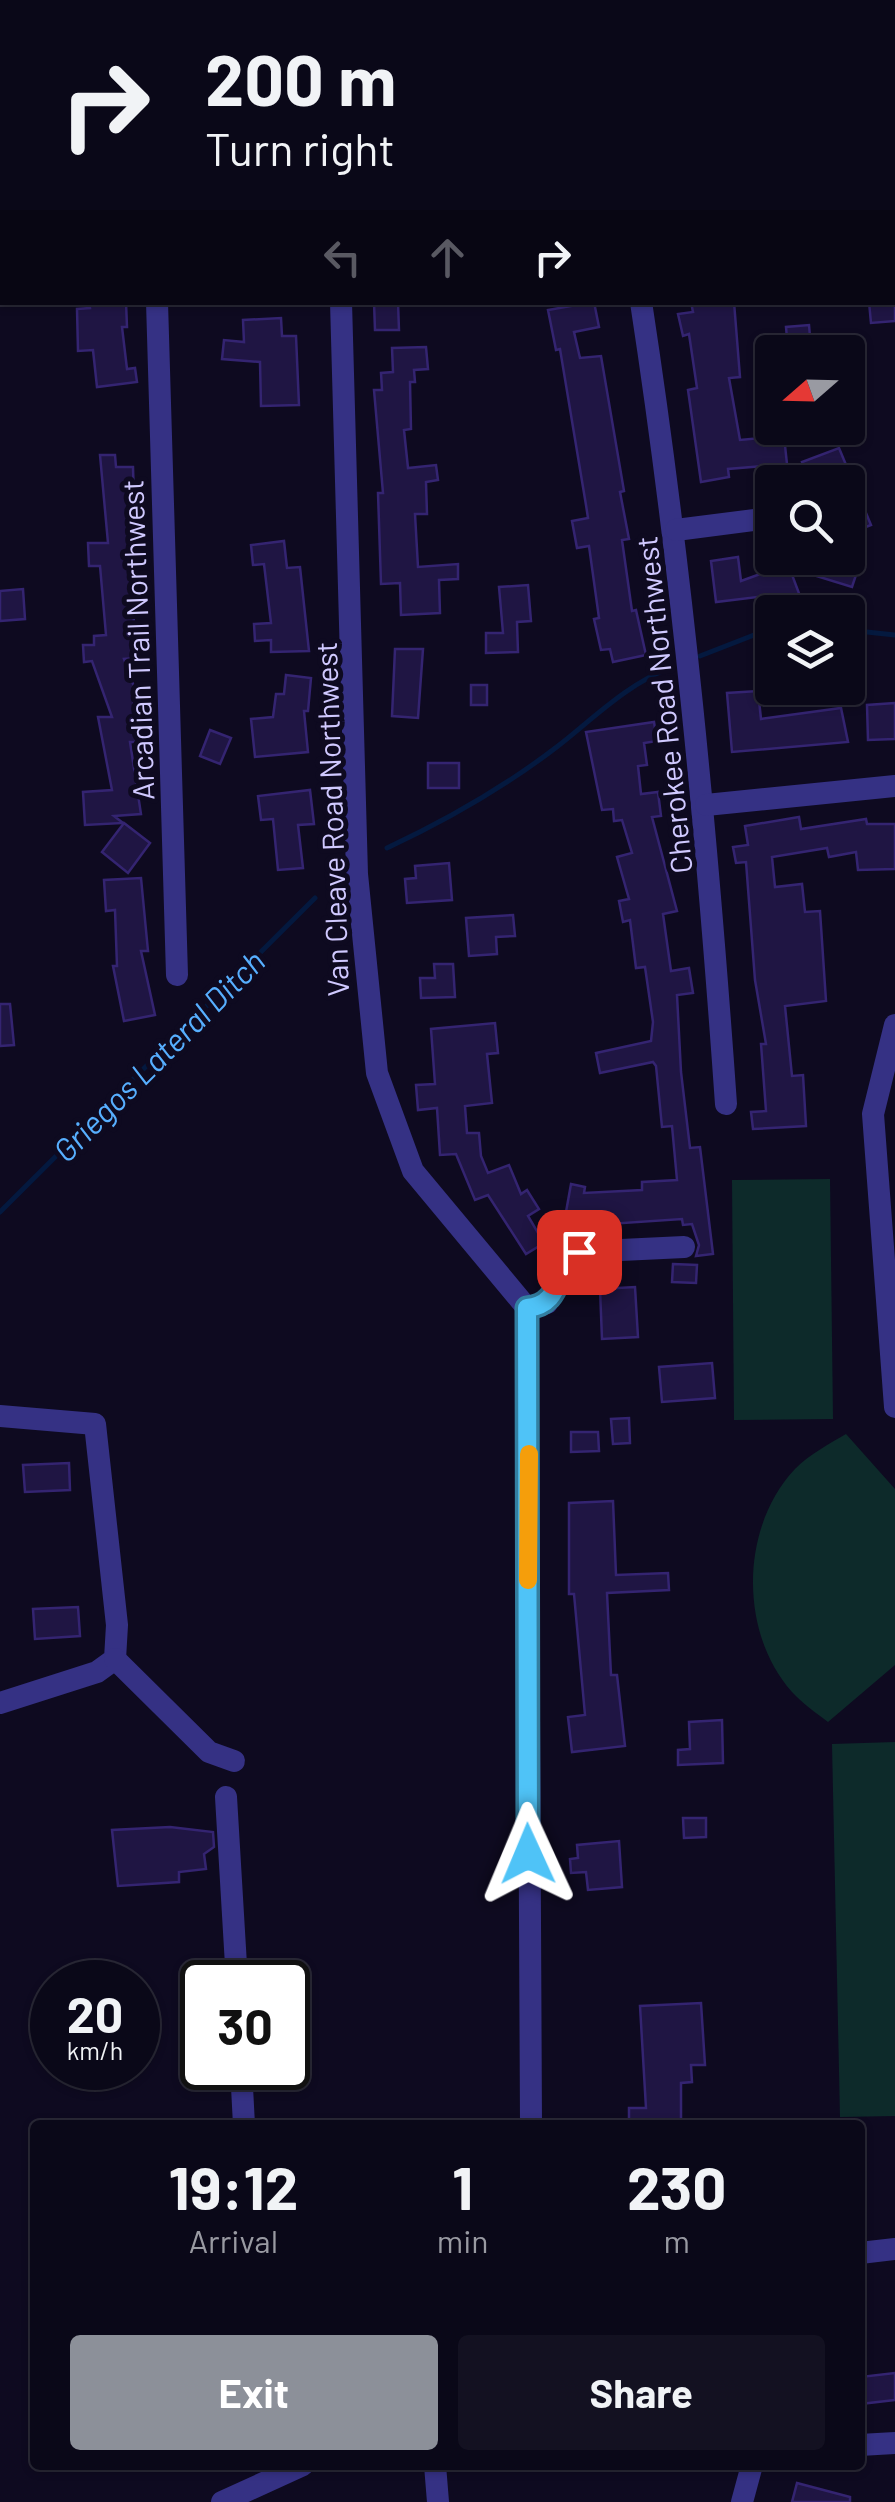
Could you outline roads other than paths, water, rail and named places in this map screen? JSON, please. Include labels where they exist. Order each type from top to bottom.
[{"type":"street","name":"Arcadian Trail Northwest","points":[[157,305],[177,975]]},
{"type":"street","name":"Van Cleave Road Northwest","points":[[340,305],[357,874],[376,1073],[413,1171],[527,1308]]},
{"type":"street","name":"Cherokee Road Northwest","points":[[641,305],[676,530],[686,664],[706,805],[726,1104]]},
{"type":"street","points":[[676,530],[755,520]]},
{"type":"street","points":[[706,805],[895,786]]},
{"type":"street","points":[[895,1025],[873,1114],[885,1127],[895,1407]]},
{"type":"street","points":[[532,2120],[527,1308],[547,1303],[555,1294],[571,1256],[579,1252],[684,1247]]},
{"type":"street","points":[[0,1416],[96,1424],[116,1625],[115,1658],[209,1752],[234,1760]]},
{"type":"street","points":[[0,1703],[96,1672],[115,1658]]},
{"type":"street","points":[[226,1797],[235,1960]]},
{"type":"street","points":[[242,2090],[244,2120]]},
{"type":"street","points":[[865,2253],[895,2250]]},
{"type":"street","points":[[865,2445],[895,2444]]},
{"type":"street","points":[[435,2470],[438,2502]]},
{"type":"street","points":[[742,2502],[751,2470]]},
{"type":"street","points":[[227,2501],[256,2474]]},
{"type":"waterway","name":"Griegos Lateral Ditch","points":[[865,632],[895,635]]},
{"type":"waterway","name":"Griegos Lateral Ditch","points":[[700,656],[755,635]]},
{"type":"waterway","name":"Griegos Lateral Ditch","points":[[387,848],[497,788],[626,692],[672,667]]},
{"type":"waterway","name":"Griegos Lateral Ditch","points":[[0,1212],[315,898]]}]
